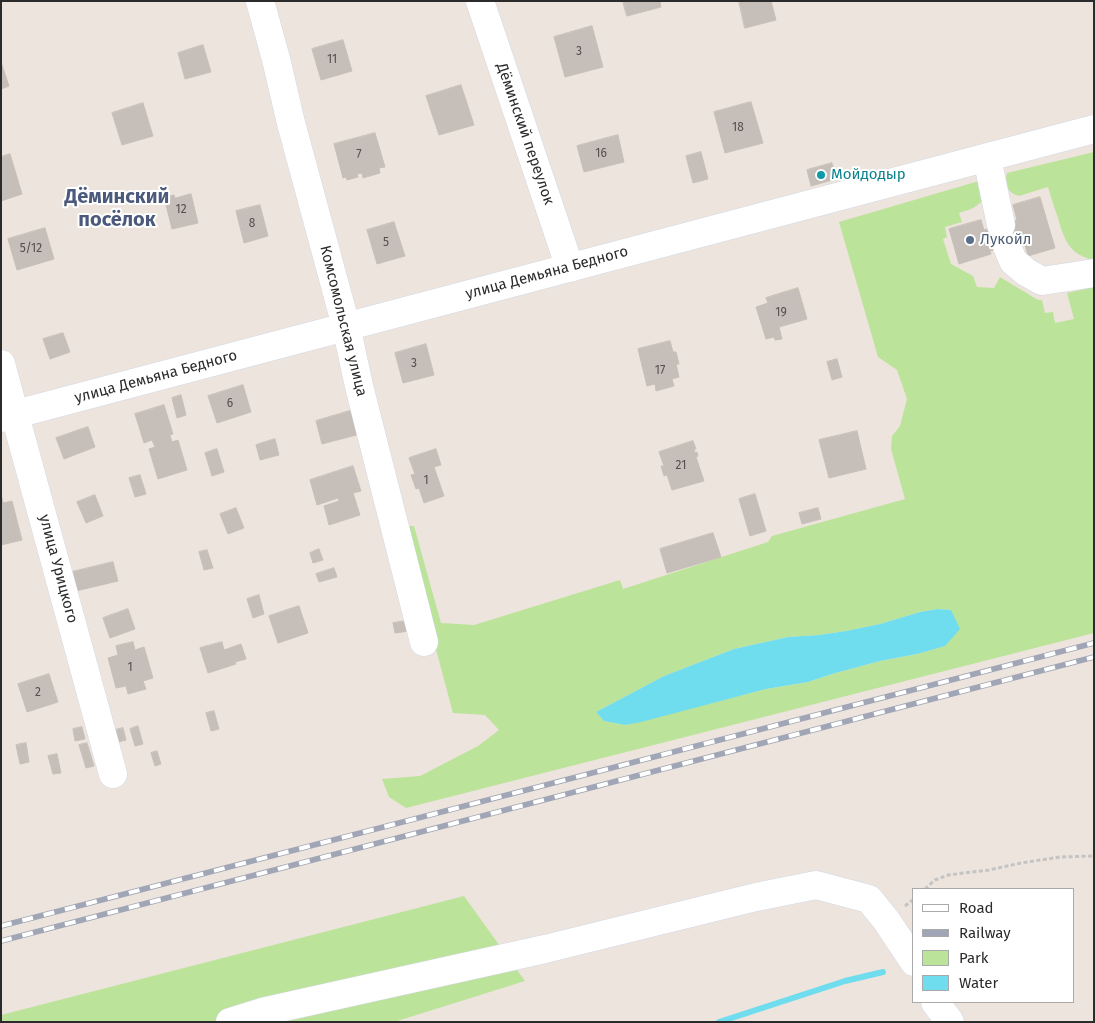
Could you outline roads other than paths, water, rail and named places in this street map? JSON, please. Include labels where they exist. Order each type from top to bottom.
[{"type":"street","name":"Комсомольская улица","points":[[260,1],[346,326],[359,386],[424,642]]},
{"type":"street","name":"Дёминский переулок","points":[[480,1],[570,268]]},
{"type":"street","name":"улица Демьяна Бедного","points":[[8,416],[1094,129]]},
{"type":"street","points":[[987,158],[1004,235],[1013,261],[1026,272],[1042,280],[1094,273]]},
{"type":"street","name":"улица Урицкого","points":[[1,364],[8,416],[113,774]]},
{"type":"street","points":[[230,1022],[262,1012],[545,949],[756,897],[816,885],[869,899],[886,920],[912,959]]},
{"type":"street","points":[[936,1003],[950,1022]]},
{"type":"water","points":[[938,609],[951,610],[960,629],[945,646],[880,661],[808,682],[766,689],[641,722],[625,725],[604,721],[596,712],[664,676],[734,649],[788,637],[846,631]]},
{"type":"waterway","points":[[719,1022],[845,981],[883,972]]},
{"type":"railway","points":[[1,926],[1094,643]]},
{"type":"railway","points":[[1,941],[1094,657]]},
{"type":"place","name":"Мойдодыр","points":[[821,175]]},
{"type":"place","name":"Лукойл","points":[[970,240]]},
{"type":"district","name":"Дёминский посёлок","points":[[117,208]]}]
